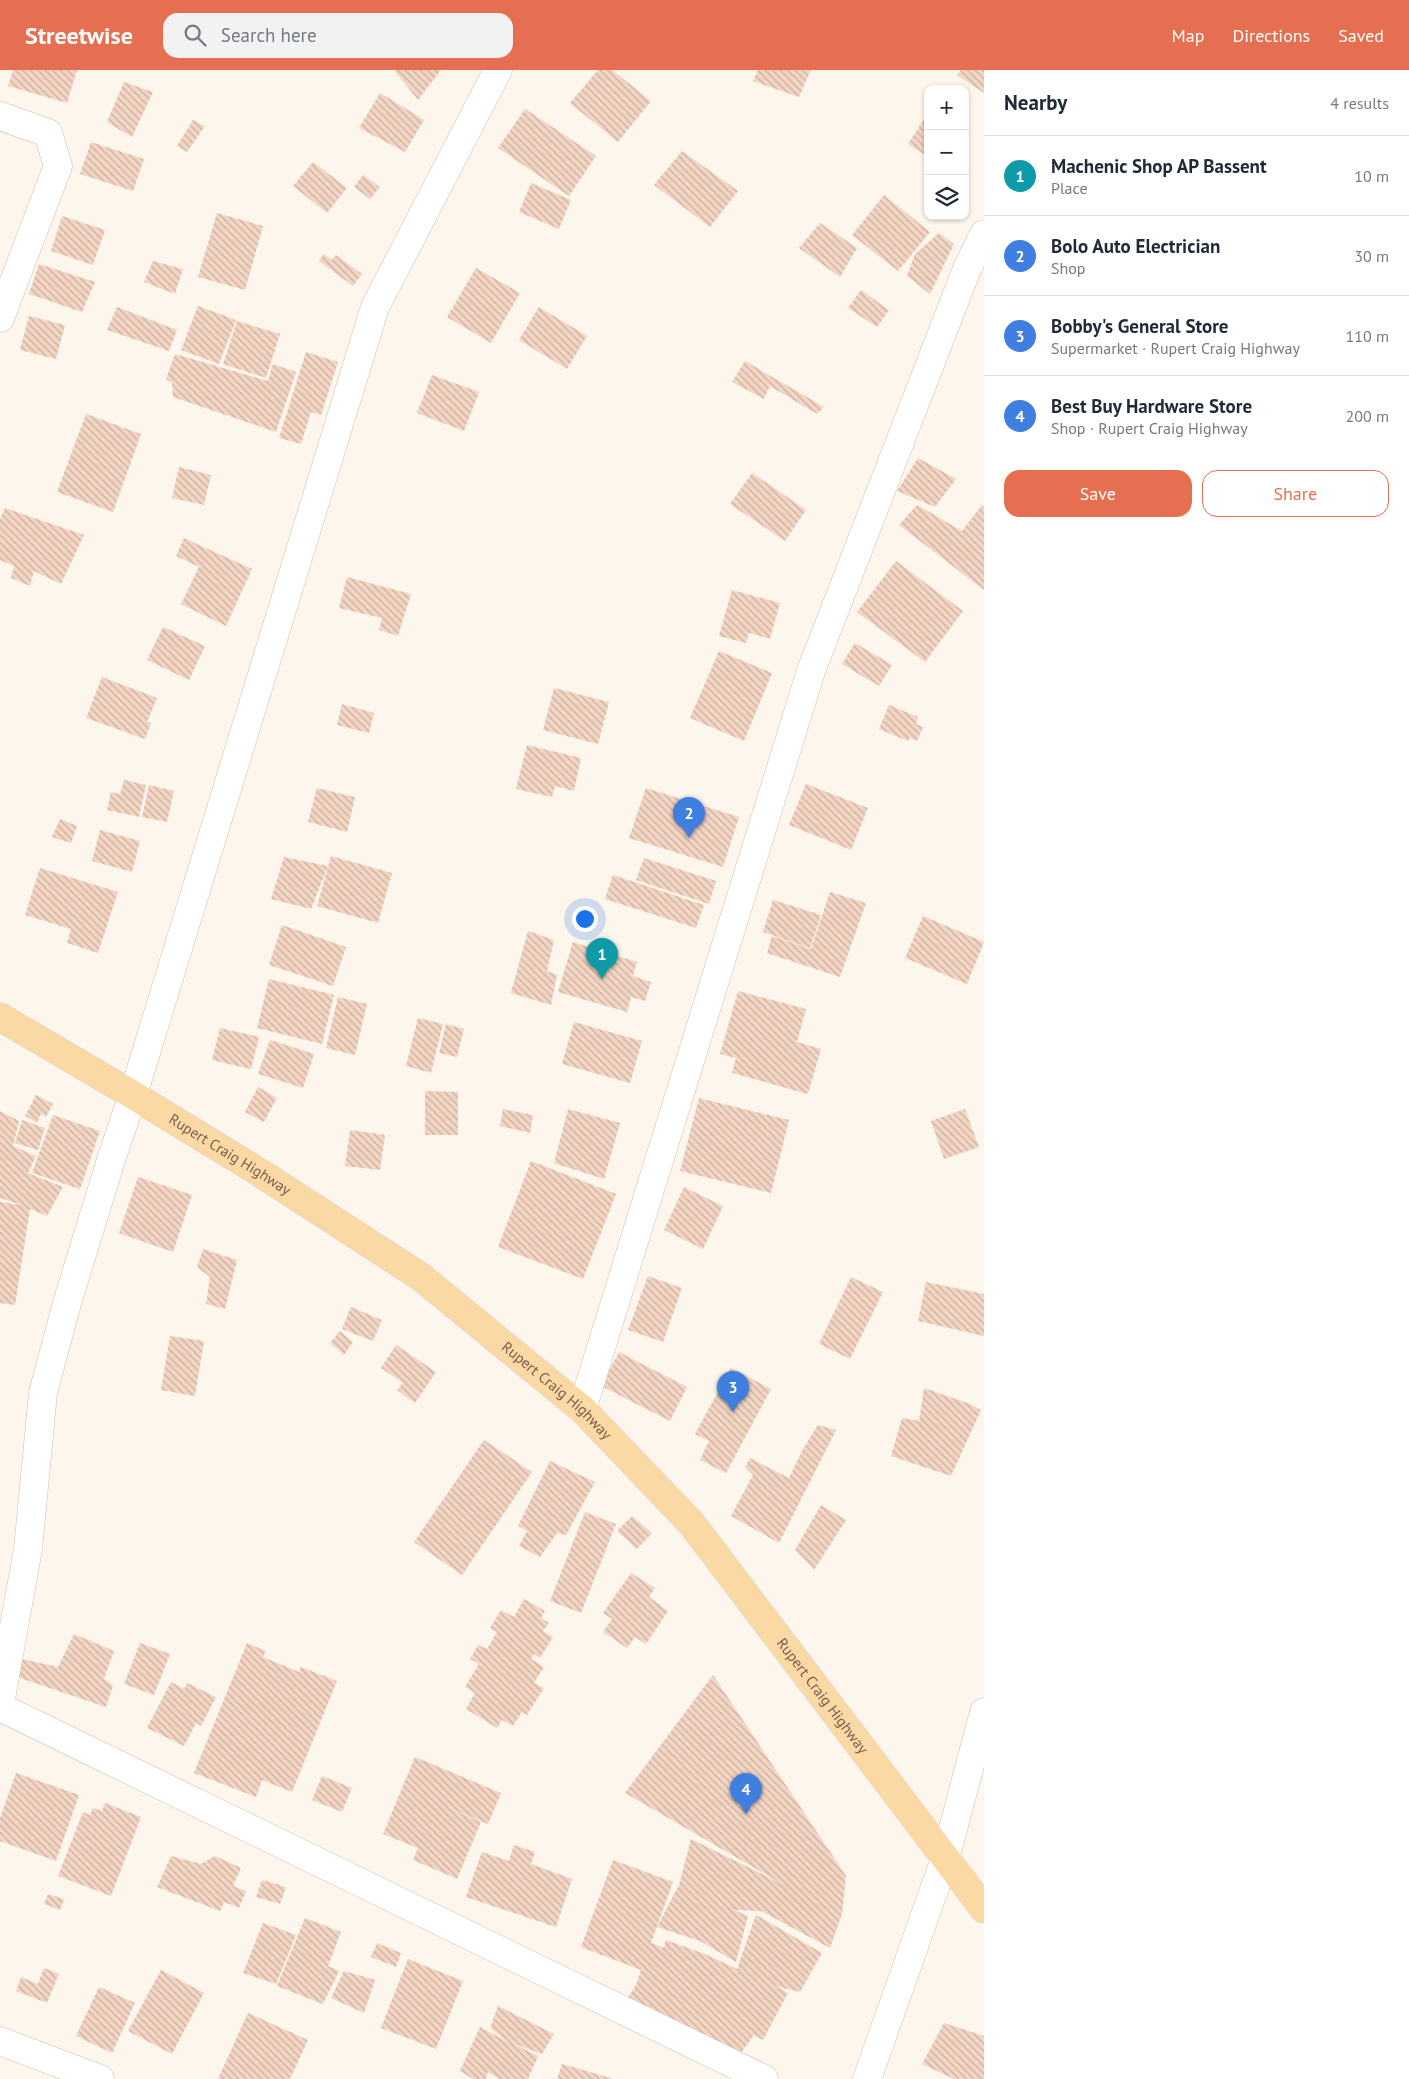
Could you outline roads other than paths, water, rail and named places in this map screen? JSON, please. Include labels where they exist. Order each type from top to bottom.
[{"type":"main road","name":"Rupert Craig Highway","points":[[0,1017],[133,1094],[262,1174],[421,1277],[582,1409],[692,1524],[984,1909]]},
{"type":"street","points":[[498,70],[374,307],[133,1094],[110,1160],[67,1302],[44,1393],[28,1550],[0,1706],[764,2079]]},
{"type":"street","points":[[0,116],[48,133],[58,166],[0,318]]},
{"type":"street","points":[[582,1409],[810,671],[967,268],[984,234]]},
{"type":"street","points":[[867,2079],[945,1860],[984,1712]]},
{"type":"street","points":[[0,2041],[100,2079]]},
{"type":"place","name":"Bolo Auto Electrician","points":[[689,838]]},
{"type":"place","name":"Machenic Shop AP Bassent","points":[[602,979]]},
{"type":"place","name":"Bobby's General Store","points":[[733,1412]]},
{"type":"place","name":"Best Buy Hardware Store","points":[[746,1814]]}]
